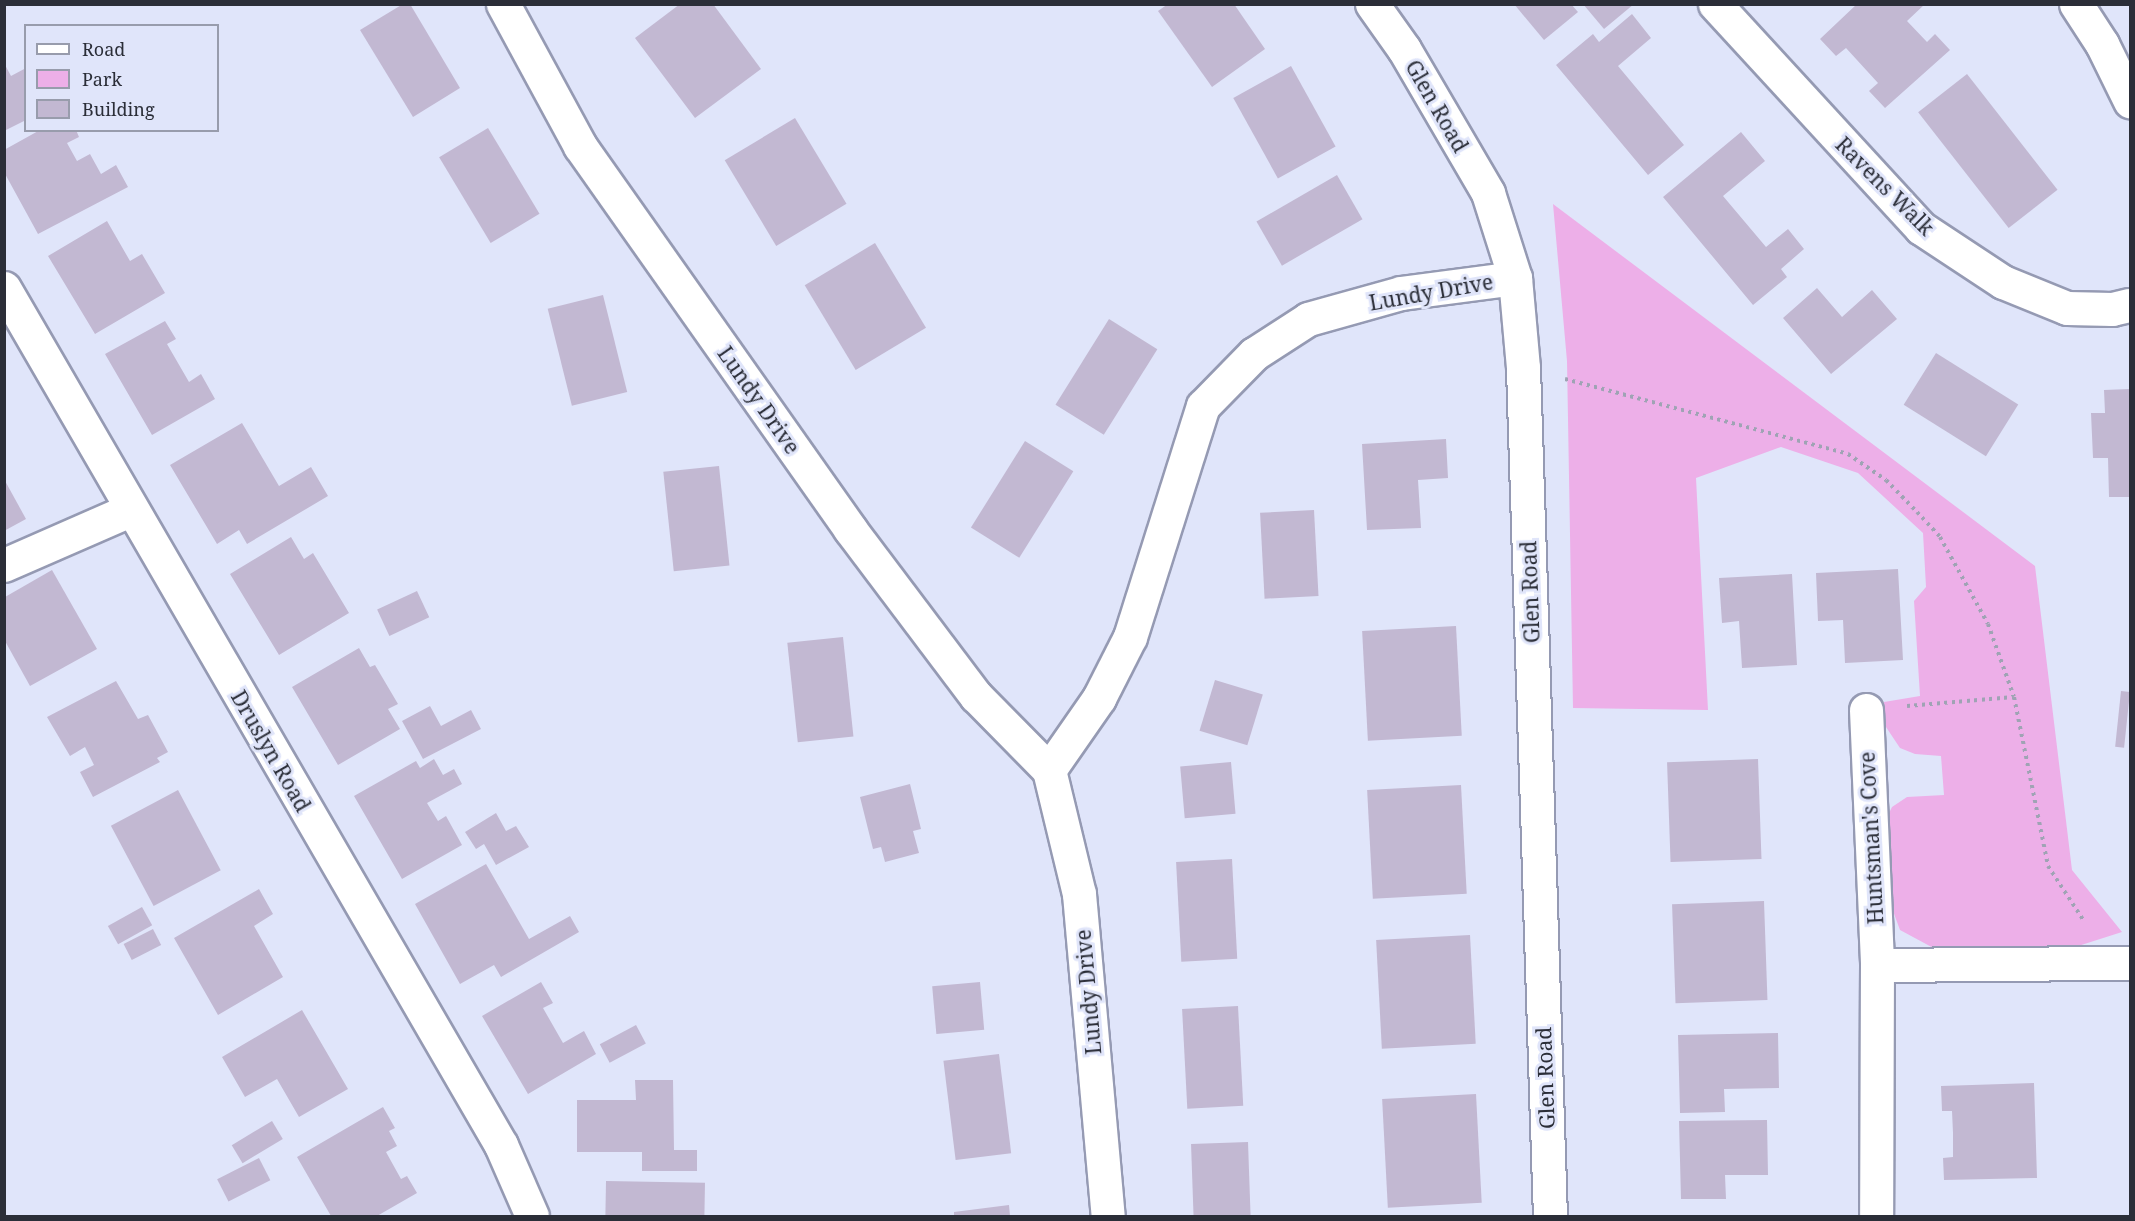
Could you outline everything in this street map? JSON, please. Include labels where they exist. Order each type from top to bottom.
[{"type":"street","name":"Lundy Drive","points":[[503,4],[580,146],[850,529],[976,696],[1049,770],[1079,894],[1108,1216]]},
{"type":"street","name":"Glen Road","points":[[1372,4],[1404,49],[1488,193],[1515,278],[1523,368],[1550,1216]]},
{"type":"street","name":"Ravens Walk","points":[[1715,4],[1921,228],[2003,282],[2067,308],[2112,309],[2130,305]]},
{"type":"street","points":[[2076,4],[2102,44],[2130,102]]},
{"type":"street","name":"Lundy Drive","points":[[1049,770],[1099,698],[1130,637],[1203,406],[1254,354],[1308,319],[1401,293],[1515,278]]},
{"type":"street","name":"Druslyn Road","points":[[4,288],[130,510],[501,1145],[532,1216]]},
{"type":"street","points":[[4,565],[130,510]]},
{"type":"street","name":"Huntsman's Cove","points":[[1866,710],[1877,965],[1876,1216]]},
{"type":"street","points":[[1877,965],[2130,963]]},
{"type":"path","points":[[1523,368],[1793,438],[1858,461],[1886,480],[1940,537],[1988,624],[2014,697],[2048,866],[2094,938],[2098,964]]},
{"type":"path","points":[[1866,710],[2014,697]]},
{"type":"green space","points":[[1553,204],[2035,566],[2072,870],[2122,932],[2075,947],[1939,951],[1900,930],[1893,911],[1886,819],[1892,807],[1907,797],[1944,795],[1941,756],[1915,754],[1900,748],[1886,727],[1884,702],[1920,696],[1914,601],[1926,587],[1923,533],[1858,473],[1781,447],[1696,478],[1708,710],[1573,708],[1567,361]]},
{"type":"building","points":[[403,4],[410,4],[460,88],[413,117],[360,30]]},
{"type":"building","points":[[680,4],[713,4],[761,69],[695,118],[635,38]]},
{"type":"building","points":[[1168,4],[1234,4],[1265,49],[1212,87],[1158,11]]},
{"type":"building","points":[[1514,4],[1571,4],[1578,12],[1544,40]]},
{"type":"building","points":[[1583,4],[1634,4],[1604,29]]},
{"type":"building","points":[[1857,4],[1925,4],[1907,21],[1927,42],[1935,34],[1950,50],[1885,108],[1869,91],[1878,83],[1846,48],[1836,56],[1820,39]]},
{"type":"building","points":[[1632,14],[1651,38],[1618,66],[1684,145],[1648,175],[1556,65],[1593,34],[1599,42]]},
{"type":"building","points":[[4,63],[11,76],[24,69],[24,121],[4,131]]},
{"type":"building","points":[[1291,66],[1336,146],[1278,178],[1233,98]]},
{"type":"building","points":[[1967,74],[2058,190],[2009,228],[1918,112]]},
{"type":"building","points":[[795,118],[847,204],[776,246],[725,160]]},
{"type":"building","points":[[488,128],[540,214],[491,243],[439,157]]},
{"type":"building","points":[[36,132],[77,132],[79,137],[67,143],[77,161],[90,154],[101,174],[116,165],[128,187],[38,234],[4,172],[4,150]]},
{"type":"building","points":[[1741,132],[1765,161],[1723,196],[1766,247],[1788,229],[1804,249],[1781,269],[1787,277],[1753,305],[1663,197]]},
{"type":"building","points":[[1337,175],[1362,219],[1282,266],[1256,222]]},
{"type":"building","points":[[107,221],[130,261],[142,254],[165,293],[95,334],[48,256]]},
{"type":"building","points":[[875,243],[926,328],[856,370],[805,285]]},
{"type":"building","points":[[1817,288],[1842,317],[1872,290],[1897,319],[1831,374],[1783,318]]},
{"type":"building","points":[[603,295],[627,392],[572,406],[548,309]]},
{"type":"building","points":[[1109,319],[1157,349],[1104,435],[1055,405]]},
{"type":"building","points":[[165,321],[176,339],[167,344],[189,382],[201,374],[215,399],[152,435],[105,354]]},
{"type":"building","points":[[1936,353],[2018,404],[1986,456],[1904,405]]},
{"type":"building","points":[[2130,389],[2130,497],[2109,497],[2108,458],[2093,458],[2091,413],[2105,413],[2104,390]]},
{"type":"building","points":[[242,423],[279,486],[311,467],[328,496],[247,544],[239,530],[217,544],[170,465]]},
{"type":"building","points":[[1446,439],[1448,478],[1418,480],[1421,528],[1367,530],[1362,444]]},
{"type":"building","points":[[1025,441],[1073,471],[1019,558],[971,528]]},
{"type":"building","points":[[719,466],[729,565],[674,571],[663,472]]},
{"type":"building","points":[[4,479],[26,519],[4,531]]},
{"type":"building","points":[[1314,510],[1319,596],[1265,599],[1260,513]]},
{"type":"building","points":[[291,537],[304,559],[313,553],[349,613],[279,655],[230,574]]},
{"type":"building","points":[[1898,569],[1903,660],[1845,663],[1843,620],[1818,621],[1816,573]]},
{"type":"building","points":[[52,570],[97,649],[30,686],[5,641],[5,597]]},
{"type":"building","points":[[1792,574],[1797,665],[1742,668],[1739,621],[1722,623],[1719,578]]},
{"type":"building","points":[[417,591],[429,617],[389,636],[377,610]]},
{"type":"building","points":[[1456,626],[1462,736],[1368,741],[1362,631]]},
{"type":"building","points":[[843,637],[853,736],[798,742],[787,643]]},
{"type":"building","points":[[359,648],[370,667],[375,665],[398,704],[388,709],[400,729],[338,765],[292,687]]},
{"type":"building","points":[[1215,680],[1263,695],[1247,745],[1200,731]]},
{"type":"building","points":[[116,681],[138,719],[148,715],[168,752],[157,758],[160,762],[93,797],[80,772],[94,765],[85,747],[70,756],[47,717]]},
{"type":"building","points":[[2121,691],[2130,692],[2124,748],[2115,747]]},
{"type":"building","points":[[430,706],[441,726],[471,710],[481,729],[423,759],[402,721]]},
{"type":"building","points":[[434,759],[443,775],[454,769],[462,784],[427,803],[438,821],[446,816],[462,845],[402,879],[354,796],[416,761],[420,768]]},
{"type":"building","points":[[1758,759],[1761,859],[1671,862],[1667,762]]},
{"type":"building","points":[[1231,762],[1236,814],[1185,818],[1180,766]]},
{"type":"building","points":[[910,784],[921,829],[913,831],[919,853],[885,862],[881,847],[873,849],[860,797]]},
{"type":"building","points":[[1461,785],[1467,894],[1373,899],[1367,790]]},
{"type":"building","points":[[178,790],[221,870],[154,906],[111,826]]},
{"type":"building","points":[[496,813],[506,831],[516,826],[529,847],[496,865],[484,844],[476,849],[465,832]]},
{"type":"building","points":[[1232,859],[1237,959],[1181,962],[1176,862]]},
{"type":"building","points":[[486,864],[529,939],[570,916],[579,932],[501,977],[494,965],[460,984],[415,904]]},
{"type":"building","points":[[259,889],[273,914],[254,926],[283,977],[218,1015],[174,938]]},
{"type":"building","points":[[1764,901],[1767,1000],[1676,1003],[1672,904]]},
{"type":"building","points":[[142,907],[152,925],[118,944],[108,926]]},
{"type":"building","points":[[153,929],[161,945],[132,960],[124,944]]},
{"type":"building","points":[[1470,935],[1476,1044],[1382,1049],[1376,940]]},
{"type":"building","points":[[541,982],[553,1003],[543,1008],[563,1043],[584,1031],[596,1054],[528,1094],[482,1016]]},
{"type":"building","points":[[980,982],[984,1030],[936,1034],[932,986]]},
{"type":"building","points":[[1238,1006],[1243,1106],[1187,1109],[1182,1009]]},
{"type":"building","points":[[302,1010],[348,1089],[299,1117],[277,1079],[245,1097],[222,1057]]},
{"type":"building","points":[[636,1025],[646,1044],[610,1063],[600,1044]]},
{"type":"building","points":[[1778,1033],[1779,1088],[1724,1089],[1725,1112],[1680,1113],[1678,1035]]},
{"type":"building","points":[[999,1054],[1011,1153],[956,1160],[943,1061]]},
{"type":"building","points":[[635,1080],[673,1080],[674,1150],[697,1150],[697,1171],[642,1171],[642,1152],[577,1152],[577,1100],[636,1100]]},
{"type":"building","points":[[2034,1083],[2037,1178],[1944,1180],[1943,1158],[1953,1157],[1953,1133],[1952,1111],[1942,1111],[1941,1086]]},
{"type":"building","points":[[1476,1094],[1482,1203],[1388,1208],[1382,1099]]},
{"type":"building","points":[[383,1107],[395,1128],[389,1131],[397,1146],[386,1152],[401,1179],[407,1176],[417,1193],[377,1216],[331,1216],[297,1157]]},
{"type":"building","points":[[1767,1120],[1768,1175],[1725,1175],[1726,1199],[1681,1199],[1679,1121]]},
{"type":"building","points":[[272,1121],[283,1139],[243,1163],[232,1145]]},
{"type":"building","points":[[1248,1142],[1251,1216],[1194,1216],[1191,1144]]},
{"type":"building","points":[[259,1158],[270,1180],[228,1202],[217,1179]]},
{"type":"building","points":[[606,1181],[705,1183],[704,1216],[605,1216]]},
{"type":"building","points":[[1009,1205],[1010,1216],[954,1216],[954,1212]]}]
